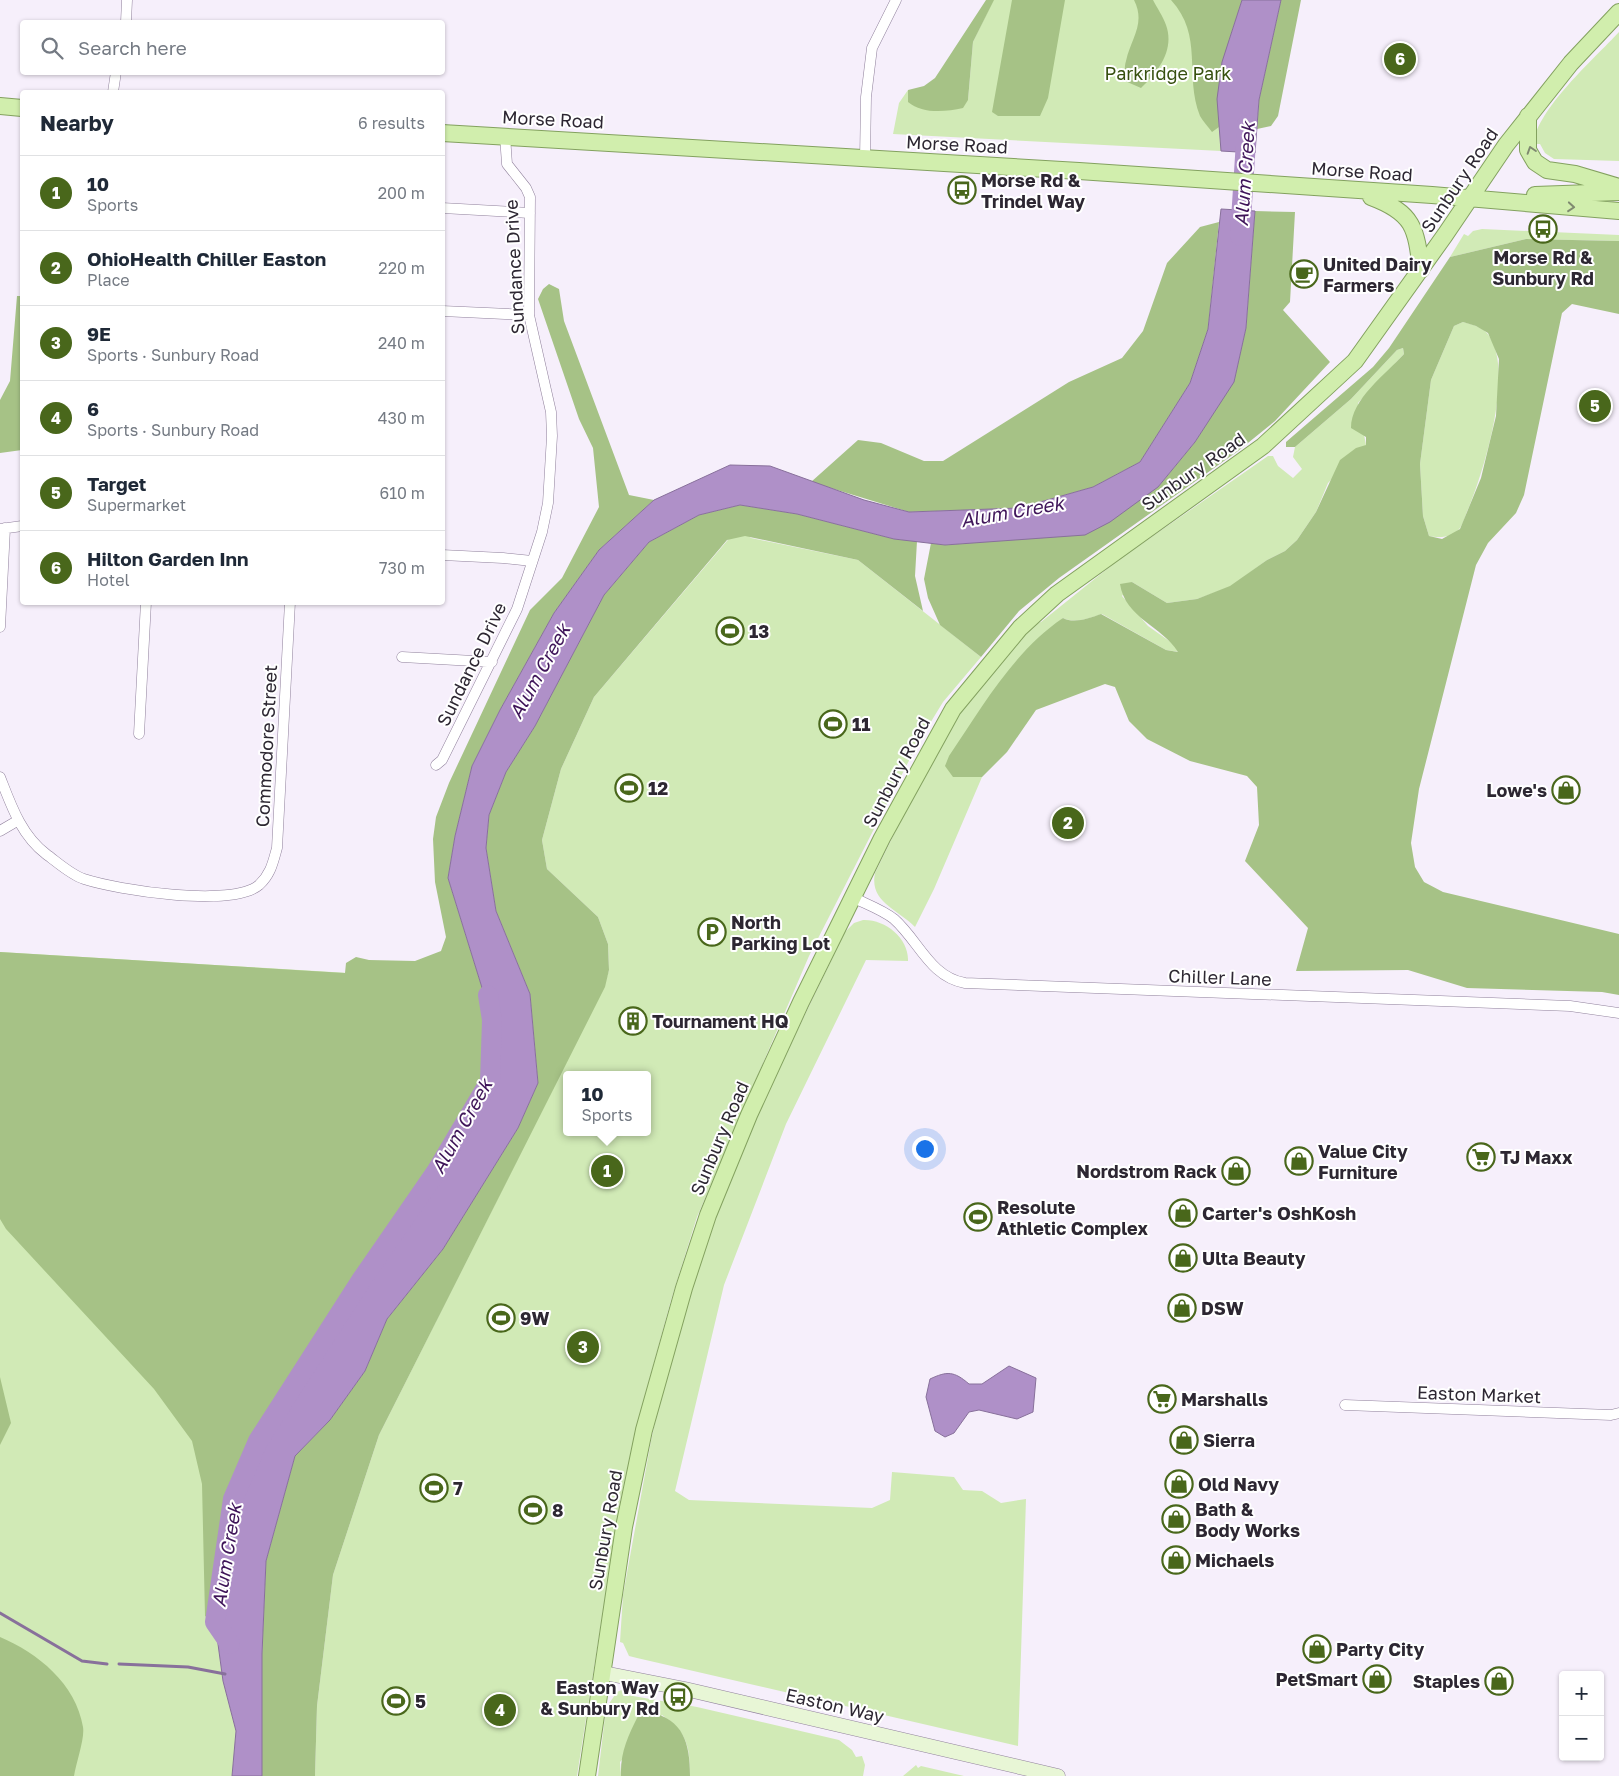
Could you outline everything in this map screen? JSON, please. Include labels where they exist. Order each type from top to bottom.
[{"type":"main road","name":"Sunbury Road","points":[[587,1776],[604,1673],[624,1527],[637,1464],[654,1389],[708,1215],[749,1115],[852,897],[953,709],[1020,628],[1058,594],[1126,543],[1263,446],[1355,361],[1528,116],[1571,63],[1619,12]]},
{"type":"main road","points":[[0,106],[20,108]]},
{"type":"main road","points":[[1528,116],[1528,150],[1536,162],[1547,170],[1575,174],[1619,187]]},
{"type":"main road","name":"Morse Road","points":[[445,133],[1184,179],[1470,198],[1619,211]]},
{"type":"main road","points":[[1355,191],[1393,205],[1410,222],[1417,238],[1421,270]]},
{"type":"main road","name":"Morse Road","points":[[1470,198],[1619,192]]},
{"type":"main road","name":"Easton Way","points":[[604,1673],[685,1689],[1058,1776]]},
{"type":"street","points":[[126,20],[127,0]]},
{"type":"street","points":[[865,159],[866,97],[872,48],[896,0]]},
{"type":"street","points":[[113,90],[116,75]]},
{"type":"street","name":"Sundance Drive","points":[[436,765],[442,760],[517,609],[548,503],[552,436],[551,412],[529,315],[530,197],[526,188],[507,164],[505,136]]},
{"type":"street","points":[[445,208],[530,213]]},
{"type":"street","points":[[445,311],[529,315]]},
{"type":"street","points":[[0,627],[2,528],[20,526]]},
{"type":"street","points":[[445,555],[532,561]]},
{"type":"street","points":[[140,734],[146,605]]},
{"type":"street","name":"Commodore Street","points":[[17,821],[44,852],[82,878],[138,891],[215,896],[238,895],[258,885],[272,869],[277,848],[290,605]]},
{"type":"street","points":[[402,657],[492,662]]},
{"type":"street","points":[[0,777],[17,821],[0,831]]},
{"type":"street","name":"Chiller Lane","points":[[852,897],[894,919],[939,973],[951,981],[964,983],[1570,1006],[1619,1013]]},
{"type":"street","name":"Easton Market","points":[[1345,1405],[1616,1416]]},
{"type":"green space","points":[[986,0],[994,0],[973,42],[968,100],[963,108],[934,111],[920,109],[908,102],[908,90],[924,86],[935,78]]},
{"type":"green space","name":"Parkridge Park","points":[[990,0],[1263,0],[1241,112],[1221,151],[893,134],[899,103],[908,90],[908,102],[968,100],[973,42],[989,9]]},
{"type":"green space","points":[[1012,0],[1065,0],[1048,98],[1040,116],[998,116],[992,112]]},
{"type":"green space","points":[[1134,0],[1153,0],[1165,22],[1168,34],[1167,52],[1159,68],[1141,88],[1125,81],[1125,63],[1139,16]]},
{"type":"green space","points":[[1171,0],[1242,0],[1223,62],[1218,109],[1219,127],[1212,132],[1200,116],[1196,101],[1193,86],[1192,56],[1187,28],[1181,14]]},
{"type":"green space","points":[[1281,0],[1301,0],[1278,116],[1271,126],[1257,129],[1259,100]]},
{"type":"green space","points":[[1619,32],[1619,161],[1554,159],[1545,153],[1540,144],[1533,144],[1537,130],[1556,100]]},
{"type":"green space","points":[[1255,211],[1295,212],[1290,302],[1283,310],[1330,362],[1275,421],[1238,451],[1059,578],[1019,611],[981,657],[940,625],[928,598],[924,579],[931,543],[945,545],[1011,539],[1158,487],[1195,442],[1234,381],[1246,328]]},
{"type":"green space","points":[[1219,222],[1208,329],[1190,383],[1140,462],[1093,487],[1019,508],[909,512],[811,482],[858,440],[881,443],[924,461],[943,461],[1069,382],[1122,358],[1143,331],[1167,263],[1200,227]]},
{"type":"green space","points":[[1482,229],[1619,235],[1619,241],[1526,239],[1450,257],[1464,234],[1468,236],[1473,231]]},
{"type":"green space","points":[[1526,239],[1619,241],[1619,314],[1572,304],[1562,313],[1524,495],[1516,513],[1488,543],[1476,565],[1419,789],[1411,843],[1415,867],[1424,882],[1443,892],[1619,934],[1619,995],[1602,992],[1467,988],[1408,970],[1296,971],[1308,928],[1245,861],[1259,825],[1257,787],[1247,776],[1190,761],[1147,739],[1129,721],[1115,687],[1105,684],[1036,710],[1007,752],[982,777],[953,777],[945,766],[949,756],[974,718],[1014,663],[1045,631],[1063,618],[1067,620],[1087,619],[1101,614],[1166,650],[1178,652],[1163,635],[1136,614],[1123,596],[1120,584],[1132,582],[1167,603],[1197,599],[1230,586],[1267,560],[1285,551],[1297,540],[1316,512],[1340,460],[1356,448],[1366,445],[1366,437],[1351,428],[1353,417],[1363,397],[1404,354],[1403,348],[1397,350],[1351,399],[1295,447],[1286,447],[1286,442],[1373,367],[1389,348],[1450,257]],"holes":[[[1463,322],[1476,326],[1488,333],[1499,359],[1496,416],[1481,478],[1460,529],[1442,539],[1429,536],[1423,516],[1420,464],[1431,380],[1454,326]]]},
{"type":"green space","points":[[549,284],[559,289],[564,321],[629,495],[654,500],[599,550],[554,613],[500,710],[472,766],[455,836],[448,878],[492,1020],[490,1081],[436,1172],[362,1279],[353,1309],[297,1397],[258,1441],[233,1499],[215,1622],[205,1616],[202,1484],[192,1441],[154,1389],[6,1229],[0,1219],[0,952],[345,973],[346,963],[356,957],[369,960],[415,961],[441,951],[446,937],[435,882],[433,839],[436,817],[449,783],[530,610],[562,578],[599,507],[593,448],[579,419],[538,299],[543,289]]},
{"type":"green space","points":[[17,296],[20,296],[20,450],[0,453],[0,400],[10,381]]},
{"type":"green space","points":[[1463,322],[1485,331],[1495,349],[1499,369],[1495,419],[1482,469],[1461,526],[1454,534],[1433,537],[1429,536],[1423,516],[1420,464],[1431,380],[1454,326]]},
{"type":"green space","points":[[1403,348],[1404,354],[1358,403],[1366,445],[1328,483],[1316,512],[1297,540],[1285,551],[1267,560],[1230,587],[1197,599],[1167,603],[1132,582],[1122,596],[1148,626],[1172,643],[1179,652],[1166,650],[1102,614],[1088,619],[1068,620],[1063,618],[953,777],[982,777],[934,889],[915,927],[886,904],[876,891],[874,883],[875,873],[934,753],[955,718],[1031,624],[1041,622],[1117,561],[1268,456],[1273,456],[1278,466],[1293,478],[1302,469],[1293,457],[1295,447],[1351,399],[1397,350]]},
{"type":"green space","points":[[740,505],[797,514],[894,539],[917,541],[915,576],[923,611],[858,560],[745,536],[727,540],[594,697],[561,769],[542,840],[547,869],[598,917],[608,944],[609,970],[605,987],[379,1435],[333,1575],[317,1706],[315,1776],[262,1776],[262,1654],[266,1561],[295,1456],[330,1420],[365,1371],[387,1319],[443,1249],[518,1128],[538,1083],[530,994],[496,911],[486,848],[489,815],[506,772],[535,726],[604,595],[649,542],[699,515]]},
{"type":"green space","points":[[738,528],[751,538],[858,560],[981,657],[943,702],[918,743],[809,956],[697,1217],[671,1300],[643,1403],[620,1502],[577,1776],[315,1776],[317,1706],[333,1575],[379,1435],[604,987],[609,970],[608,944],[598,917],[547,869],[542,840],[561,769],[594,697]]},
{"type":"green space","points":[[863,920],[887,926],[894,932],[904,945],[908,961],[866,960],[786,1124],[724,1285],[675,1491],[689,1500],[872,1508],[890,1500],[892,1472],[954,1477],[963,1490],[982,1491],[1001,1503],[1026,1499],[1018,1746],[629,1656],[623,1643],[620,1642],[623,1595],[651,1441],[671,1351],[702,1249],[743,1143],[845,932],[854,923]]},
{"type":"green space","points":[[0,952],[480,981],[215,1622],[223,1681],[236,1731],[232,1776],[0,1776]]},
{"type":"green space","points":[[0,1377],[11,1423],[0,1445]]},
{"type":"green space","points":[[0,1637],[41,1661],[64,1684],[72,1697],[79,1711],[83,1727],[82,1744],[74,1776],[0,1776]]},
{"type":"green space","points":[[626,1688],[627,1695],[697,1707],[839,1740],[852,1750],[856,1757],[862,1756],[865,1765],[863,1776],[690,1776],[688,1748],[682,1734],[677,1727],[662,1715],[620,1762],[621,1776],[598,1776],[606,1708],[617,1692]]},
{"type":"green space","points":[[649,1712],[670,1720],[683,1735],[689,1753],[690,1776],[621,1776],[623,1752],[631,1731],[638,1716]]},
{"type":"green space","points":[[916,1765],[918,1768],[921,1766],[964,1776],[903,1776]]},
{"type":"water","points":[[1242,0],[1281,0],[1259,100],[1255,153],[1221,151],[1217,99],[1222,62]]},
{"type":"water","points":[[1221,209],[1255,211],[1246,328],[1234,382],[1195,442],[1158,487],[1110,522],[1085,535],[945,545],[894,539],[797,514],[740,505],[699,515],[649,542],[604,595],[535,726],[506,772],[489,815],[486,848],[496,911],[530,994],[538,1083],[518,1128],[443,1249],[387,1319],[365,1371],[330,1420],[295,1456],[266,1561],[262,1654],[262,1776],[232,1776],[236,1731],[223,1681],[215,1622],[233,1499],[258,1441],[297,1397],[353,1309],[362,1279],[436,1172],[490,1081],[492,1020],[448,878],[455,836],[472,766],[500,710],[554,613],[599,550],[654,500],[730,465],[770,466],[864,500],[909,512],[1019,508],[1093,487],[1140,462],[1190,383],[1208,329]]},
{"type":"water","points":[[1009,1366],[1036,1378],[1033,1412],[1017,1419],[979,1410],[969,1412],[954,1433],[945,1437],[935,1431],[926,1397],[930,1379],[950,1374],[959,1377],[969,1384],[982,1384]]},
{"type":"waterway","name":"Alum Creek","points":[[1240,236],[1247,125]]},
{"type":"waterway","name":"Alum Creek","points":[[230,1644],[215,1622],[233,1499],[258,1441],[362,1279],[436,1172],[490,1081],[492,1020],[488,995]]},
{"type":"waterway","points":[[0,1613],[82,1661],[107,1664]]},
{"type":"waterway","points":[[119,1664],[188,1667],[225,1674]]},
{"type":"place","name":"Hilton Garden Inn","points":[[1400,59]]},
{"type":"place","name":"Morse Rd & Trindel Way","points":[[962,190]]},
{"type":"place","name":"Morse Rd & Sunbury Rd","points":[[1543,229]]},
{"type":"place","name":"United Dairy Farmers","points":[[1304,274]]},
{"type":"place","name":"Target","points":[[1595,406]]},
{"type":"place","name":"13","points":[[730,631]]},
{"type":"place","name":"11","points":[[833,724]]},
{"type":"place","name":"12","points":[[629,788]]},
{"type":"place","name":"Lowe's","points":[[1566,790]]},
{"type":"place","name":"OhioHealth Chiller Easton","points":[[1068,823]]},
{"type":"place","name":"North Parking Lot","points":[[712,932]]},
{"type":"place","name":"Tournament HQ","points":[[633,1021]]},
{"type":"place","name":"TJ Maxx","points":[[1481,1157]]},
{"type":"place","name":"Value City Furniture","points":[[1299,1161]]},
{"type":"place","name":"10","points":[[607,1171]]},
{"type":"place","name":"Nordstrom Rack","points":[[1236,1171]]},
{"type":"place","name":"Carter's OshKosh","points":[[1183,1213]]},
{"type":"place","name":"Resolute Athletic Complex","points":[[978,1217]]},
{"type":"place","name":"Ulta Beauty","points":[[1183,1258]]},
{"type":"place","name":"DSW","points":[[1182,1308]]},
{"type":"place","name":"9W","points":[[501,1318]]},
{"type":"place","name":"9E","points":[[583,1347]]},
{"type":"place","name":"Marshalls","points":[[1162,1399]]},
{"type":"place","name":"Sierra","points":[[1184,1440]]},
{"type":"place","name":"Old Navy","points":[[1179,1484]]},
{"type":"place","name":"7","points":[[434,1488]]},
{"type":"place","name":"8","points":[[533,1510]]},
{"type":"place","name":"Bath & Body Works","points":[[1176,1519]]},
{"type":"place","name":"Michaels","points":[[1176,1560]]},
{"type":"place","name":"Party City","points":[[1317,1649]]},
{"type":"place","name":"PetSmart","points":[[1377,1679]]},
{"type":"place","name":"Staples","points":[[1499,1681]]},
{"type":"place","name":"Easton Way & Sunbury Rd","points":[[678,1697]]},
{"type":"place","name":"5","points":[[396,1701]]},
{"type":"place","name":"6","points":[[500,1710]]}]
